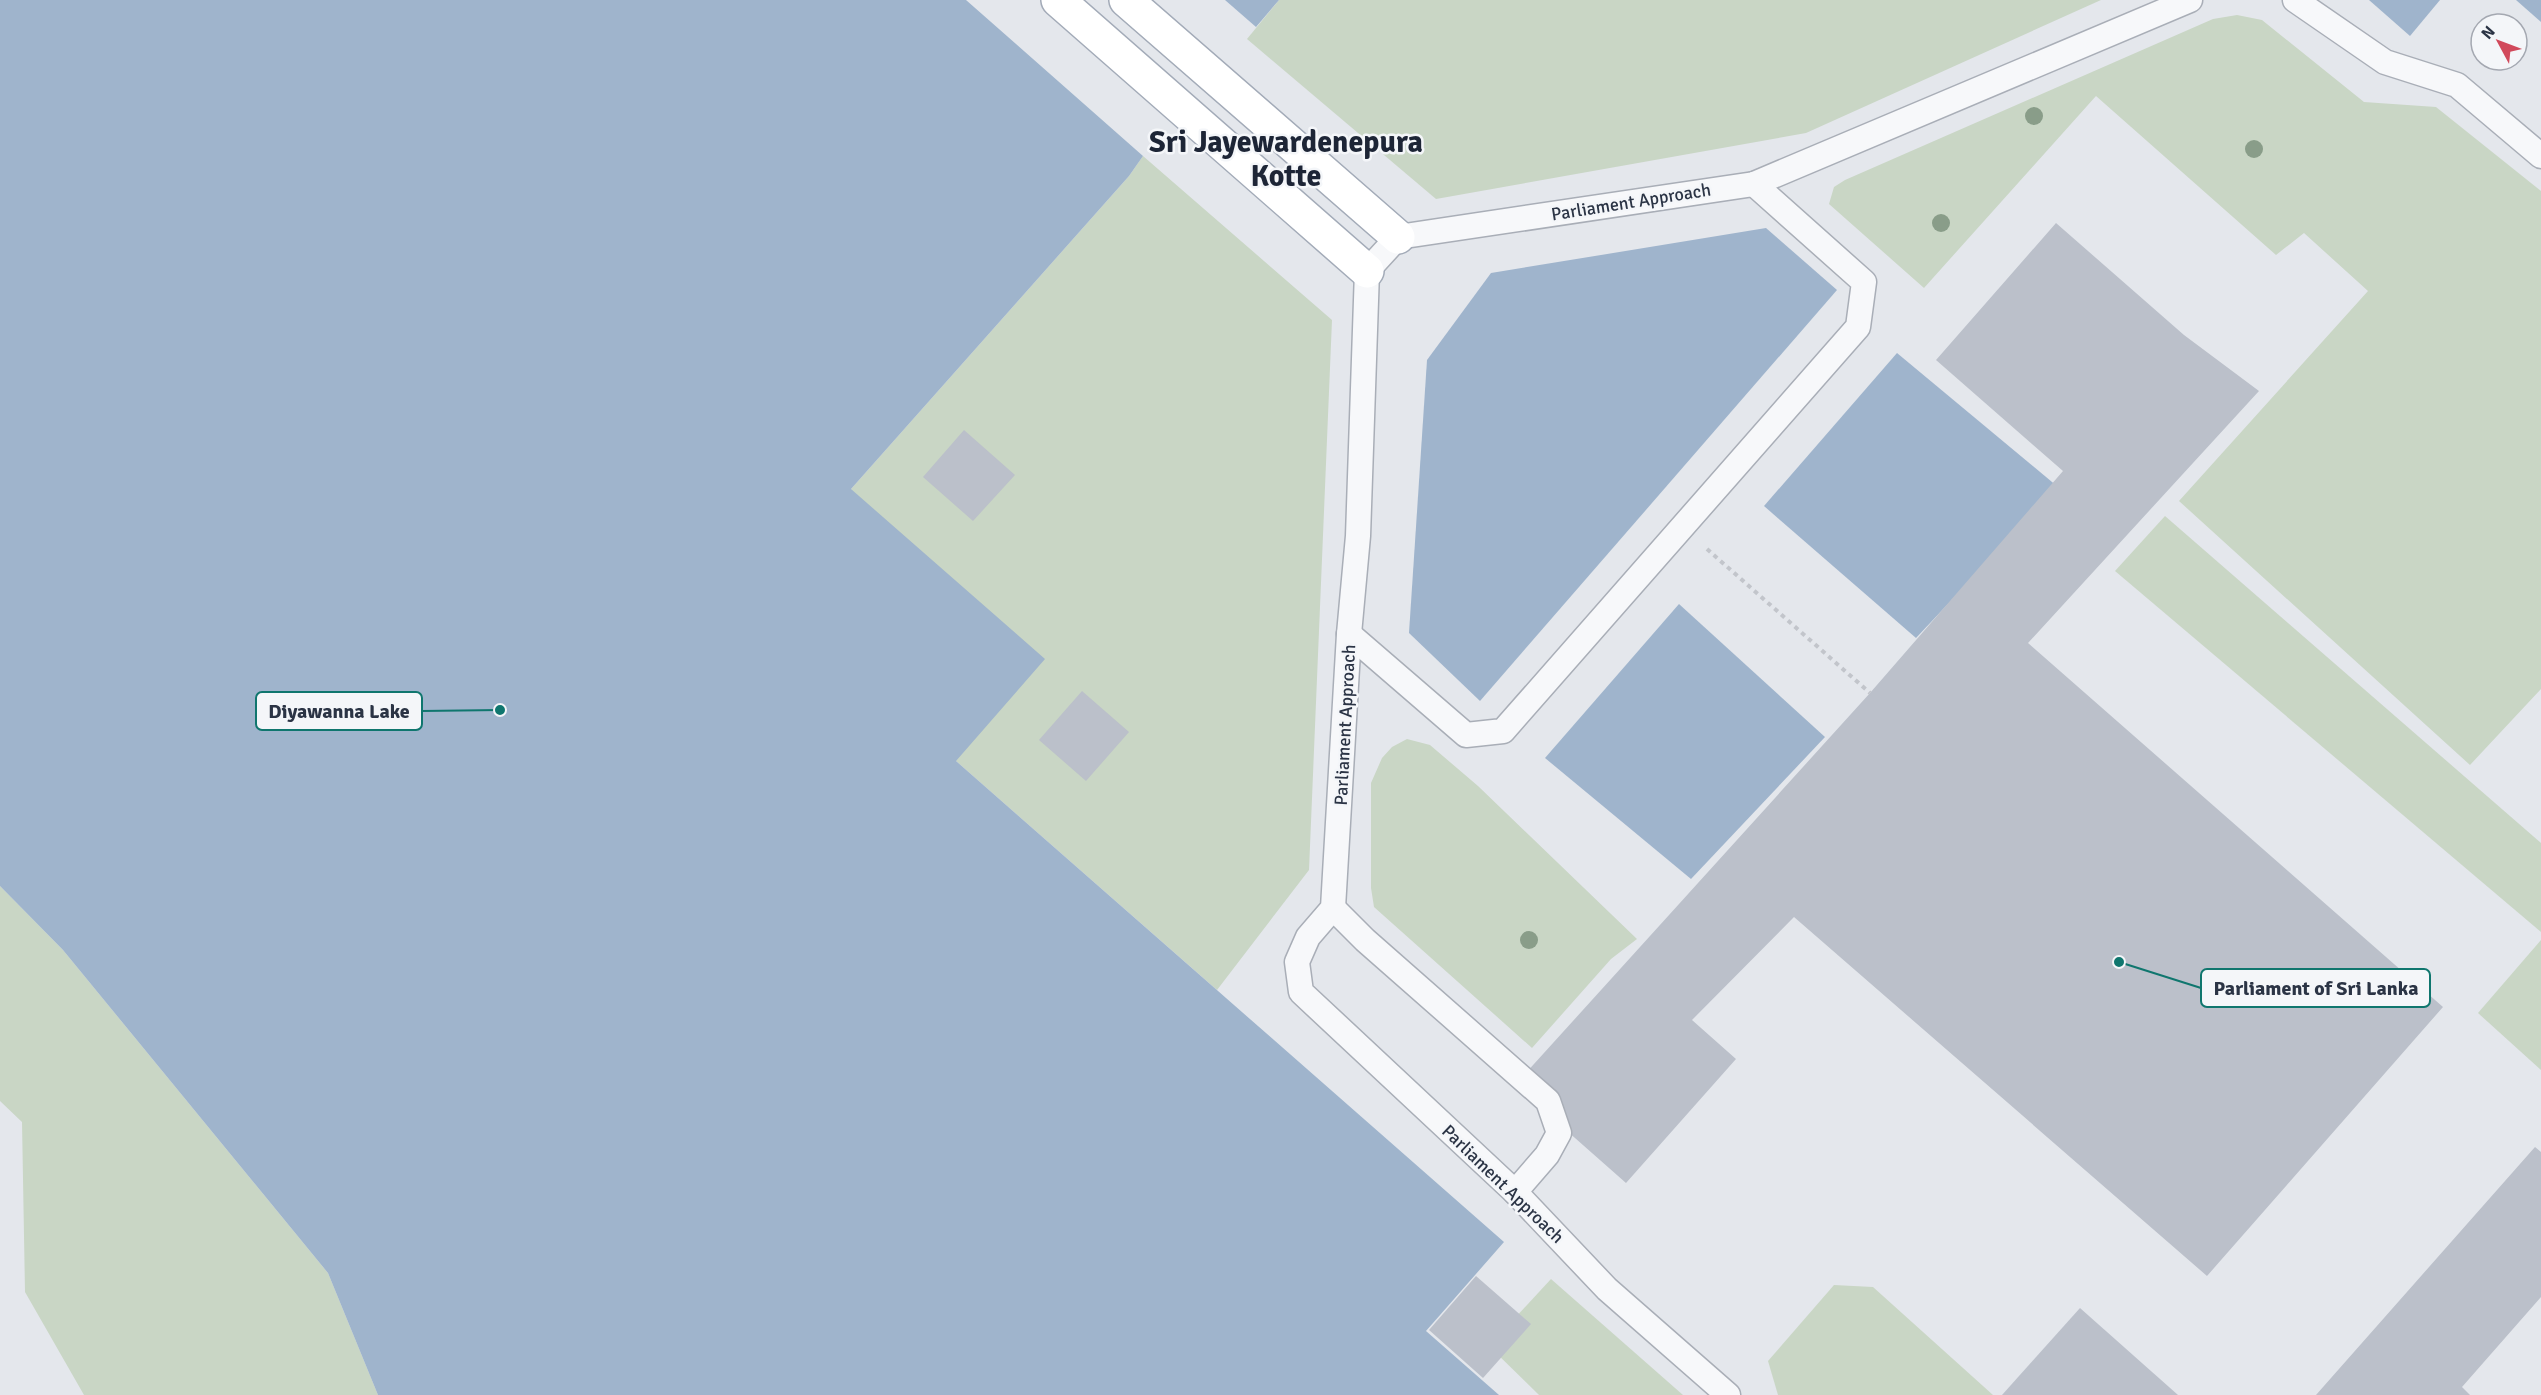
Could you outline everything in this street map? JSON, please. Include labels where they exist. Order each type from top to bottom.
[{"type":"main road","points":[[1058,0],[1367,271]]},
{"type":"main road","points":[[1126,0],[1398,237]]},
{"type":"lane","name":"Parliament Approach","points":[[1398,237],[1754,183],[2190,0]]},
{"type":"lane","points":[[2295,0],[2385,62],[2457,86],[2541,156]]},
{"type":"lane","points":[[1349,634],[1466,735],[1503,731],[1858,327],[1864,282],[1754,183]]},
{"type":"lane","points":[[1367,271],[1398,237]]},
{"type":"lane","name":"Parliament Approach","points":[[1367,271],[1358,536],[1349,634],[1333,908],[1308,938],[1297,962],[1301,992],[1515,1192],[1607,1289],[1728,1395]]},
{"type":"lane","points":[[1333,908],[1365,940],[1548,1101],[1559,1133],[1547,1155],[1515,1192]]},
{"type":"path","points":[[1682,527],[1870,693]]},
{"type":"green space","points":[[1279,0],[2101,0],[1806,133],[1436,199],[1247,39]]},
{"type":"green space","points":[[2237,15],[2262,20],[2364,102],[2436,107],[2541,191],[2541,689],[2470,765],[2179,501],[2368,291],[2304,233],[2276,255],[2096,96],[1924,288],[1829,204],[1834,187],[1845,180],[2213,19]]},
{"type":"green space","points":[[1143,156],[1332,320],[1309,870],[1217,990],[956,761],[851,489],[1129,176]]},
{"type":"green space","points":[[2165,516],[2541,843],[2541,932],[2115,571]]},
{"type":"green space","points":[[1407,739],[1430,745],[1478,786],[1637,939],[1611,959],[1532,1048],[1374,907],[1371,888],[1371,783],[1382,758],[1392,747]]},
{"type":"green space","points":[[0,886],[63,950],[328,1273],[378,1395],[84,1395],[25,1292],[22,1122],[0,1101]]},
{"type":"green space","points":[[2541,940],[2541,1070],[2478,1013]]},
{"type":"green space","points":[[1551,1279],[1683,1395],[1539,1395],[1489,1346]]},
{"type":"green space","points":[[1834,1285],[1873,1287],[1993,1395],[1778,1395],[1768,1361]]},
{"type":"water","points":[[0,0],[966,0],[1143,156],[1129,176],[851,489],[1045,659],[956,761],[1504,1242],[1426,1331],[1499,1395],[378,1395],[328,1273],[63,950],[0,886]]},
{"type":"water","points":[[1225,0],[1279,0],[1256,27]]},
{"type":"water","points":[[2369,0],[2440,0],[2410,36]]},
{"type":"water","points":[[2516,0],[2541,0],[2541,22]]},
{"type":"water","points":[[1766,228],[1837,290],[1480,701],[1409,633],[1427,360],[1491,273]]},
{"type":"water","points":[[1897,353],[2058,487],[1916,638],[1764,506]]},
{"type":"water","points":[[1679,604],[1825,737],[1691,879],[1545,758]]},
{"type":"building","points":[[2056,223],[2184,335],[2259,391],[2028,643],[2443,1007],[2207,1276],[1794,917],[1692,1020],[1736,1059],[1626,1183],[1515,1085],[1870,693],[2063,471],[1936,360]]},
{"type":"building","points":[[964,430],[1015,475],[973,521],[923,477]]},
{"type":"building","points":[[1082,691],[1129,732],[1086,781],[1039,740]]},
{"type":"building","points":[[2535,1147],[2541,1152],[2541,1297],[2462,1387],[2470,1395],[2316,1395]]},
{"type":"building","points":[[1476,1276],[1531,1324],[1483,1378],[1429,1330]]},
{"type":"building","points":[[2080,1308],[2178,1395],[2002,1395]]},
{"type":"place","name":"Diyawanna Lake","points":[[500,710]]},
{"type":"place","name":"Parliament of Sri Lanka","points":[[2119,962]]},
{"type":"district","name":"Sri Jayewardenepura Kotte","points":[[1286,160]]}]
